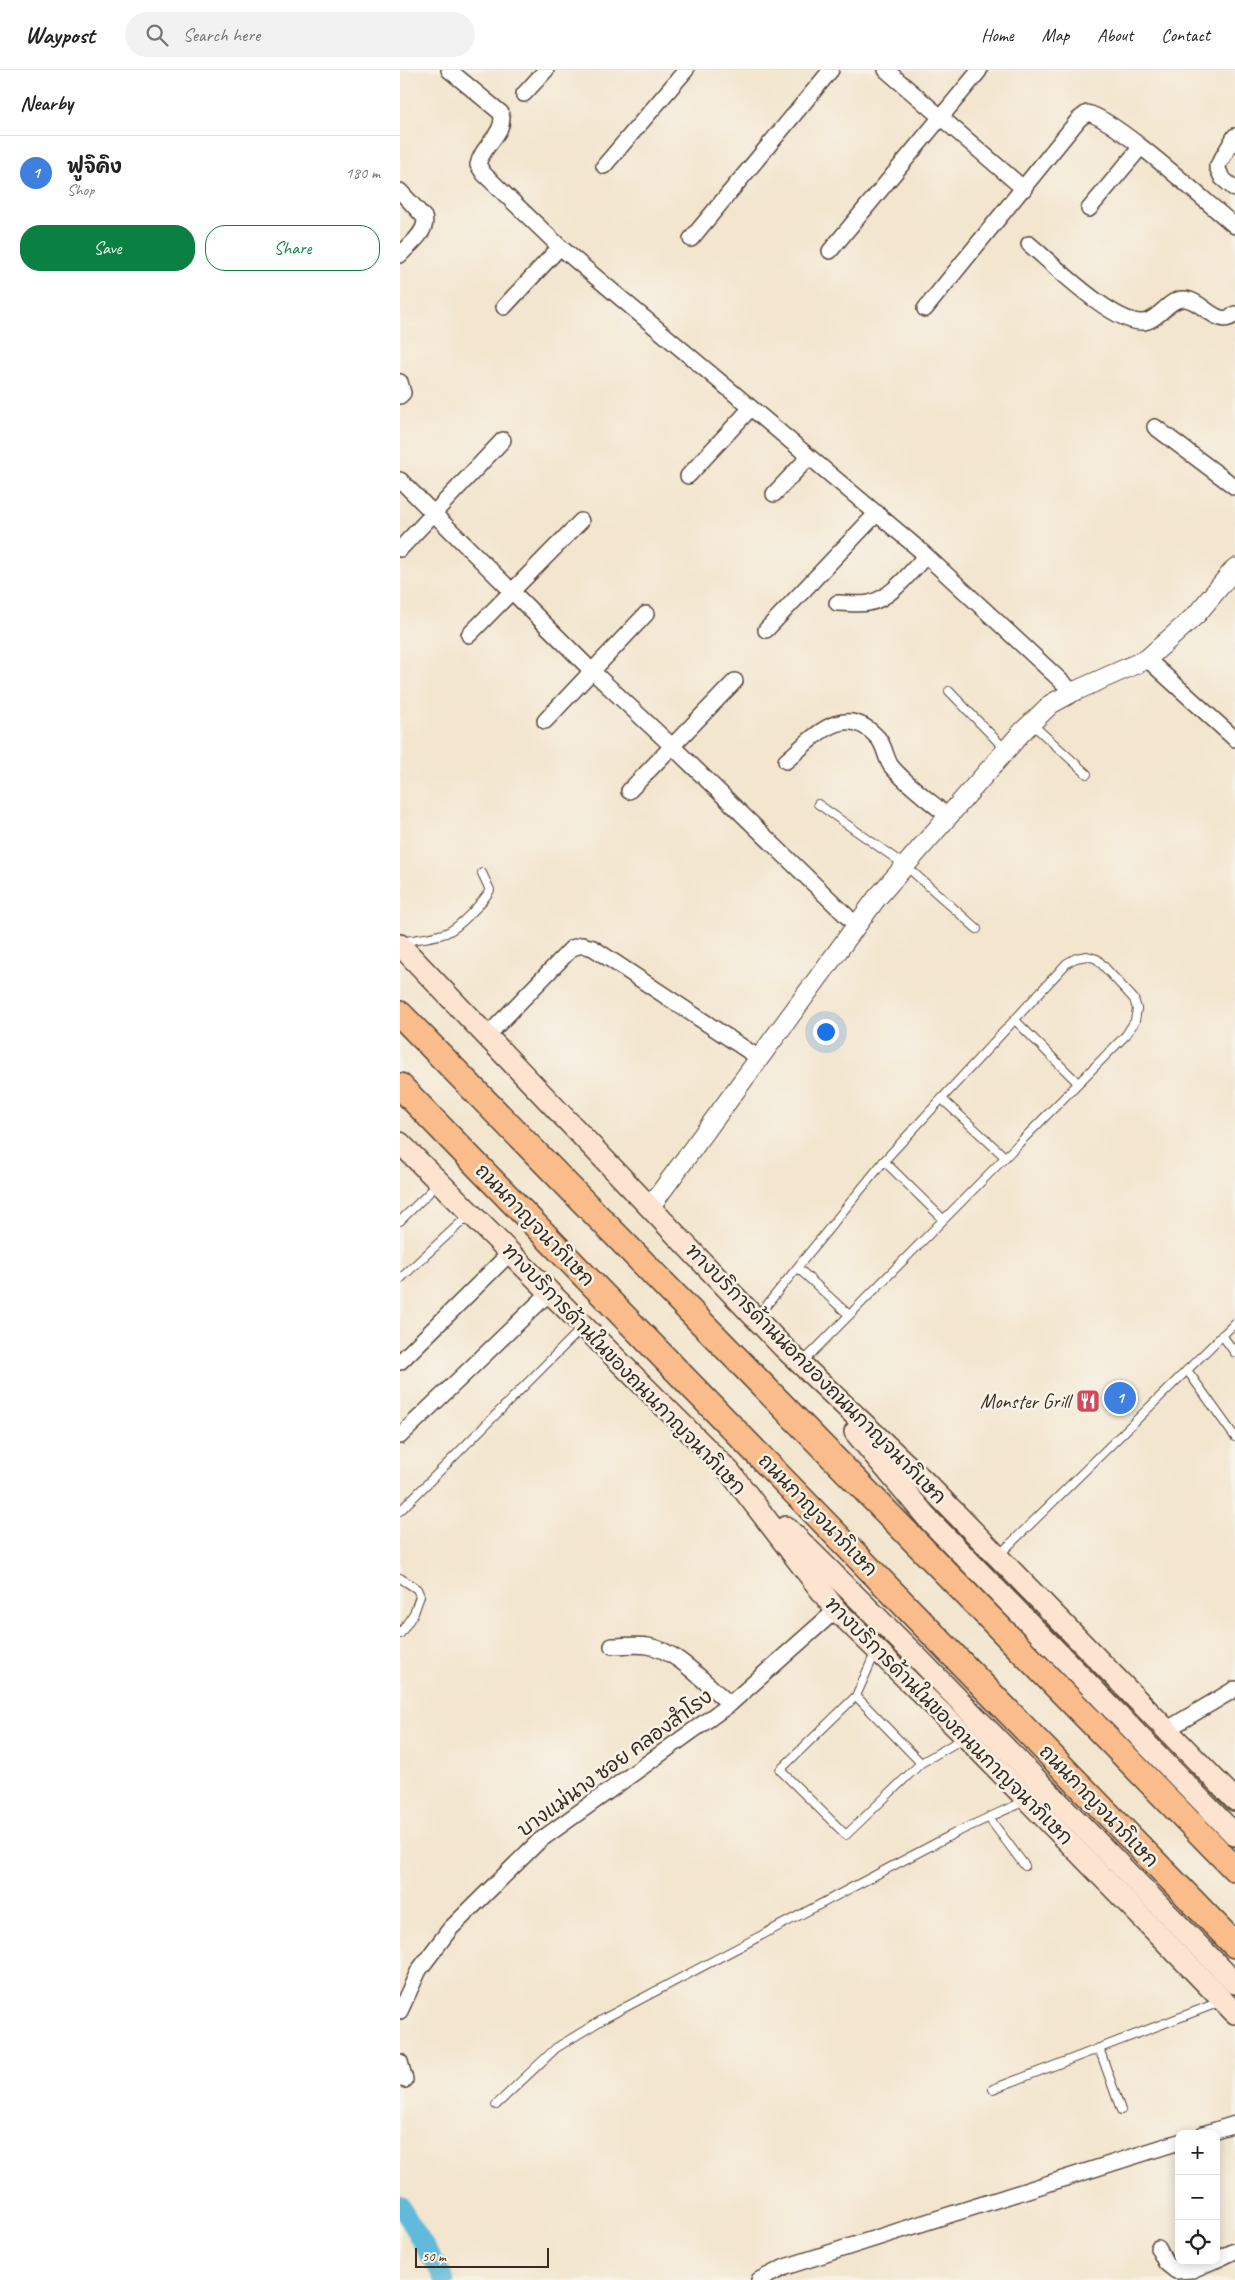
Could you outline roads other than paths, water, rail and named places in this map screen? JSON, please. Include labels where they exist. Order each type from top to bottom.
[{"type":"highway","points":[[400,1014],[1235,1869]]},
{"type":"highway","name":"ถนนกาญจนาภิเษก","points":[[400,1086],[1235,1945]]},
{"type":"main road","name":"ทางบริการด้านนอกของถนนกาญจนาภิเษก","points":[[400,944],[486,1037],[783,1347],[924,1481],[1235,1800]]},
{"type":"main road","name":"ทางบริการด้านในของถนนกาญจนาภิเษก","points":[[400,1143],[729,1471],[836,1610],[966,1737],[1229,2007]]},
{"type":"main road","points":[[783,1347],[929,1520],[1235,1835]]},
{"type":"main road","points":[[729,1471],[924,1664],[1235,1983]]},
{"type":"street","points":[[449,70],[502,113],[504,121],[500,129],[480,156],[478,165],[484,174],[560,247],[926,556],[1073,692]]},
{"type":"street","points":[[524,94],[546,70]]},
{"type":"street","points":[[604,166],[686,70]]},
{"type":"street","points":[[691,239],[831,70]]},
{"type":"street","points":[[886,70],[1024,189]]},
{"type":"street","points":[[830,251],[979,71]]},
{"type":"street","points":[[925,309],[1079,120],[1087,113],[1096,115],[1140,148],[1235,226]]},
{"type":"street","points":[[1234,142],[1217,167],[1222,178],[1235,189]]},
{"type":"street","points":[[1089,209],[1140,148]]},
{"type":"street","points":[[400,191],[424,217],[426,222],[424,228],[400,255]]},
{"type":"street","points":[[1029,244],[1109,311],[1127,321],[1144,322],[1157,316],[1175,302],[1184,298],[1196,302],[1216,317],[1225,319],[1235,314]]},
{"type":"street","points":[[504,307],[560,247]]},
{"type":"street","points":[[400,382],[403,393],[400,396]]},
{"type":"street","points":[[688,476],[750,409]]},
{"type":"street","points":[[1155,427],[1235,487]]},
{"type":"street","points":[[400,549],[503,440]]},
{"type":"street","points":[[774,494],[808,458]]},
{"type":"street","points":[[400,480],[592,671],[856,925]]},
{"type":"street","points":[[766,630],[877,514]]},
{"type":"street","points":[[469,635],[581,521]]},
{"type":"street","points":[[837,602],[867,604],[878,600],[887,595],[926,556]]},
{"type":"street","points":[[650,1207],[856,925],[1030,723],[1051,704],[1146,659],[1197,614],[1235,568]]},
{"type":"street","points":[[545,721],[646,614]]},
{"type":"street","points":[[1146,659],[1235,739]]},
{"type":"street","points":[[629,791],[735,680]]},
{"type":"street","points":[[786,761],[825,727],[845,720],[861,725],[882,743],[891,765],[949,817]]},
{"type":"street","points":[[486,1037],[572,948],[582,945],[593,948],[759,1058]]},
{"type":"street","points":[[400,1362],[511,1252]]},
{"type":"street","points":[[400,1436],[550,1292]]},
{"type":"street","name":"บางแม่นาง ซอย คลองสำโรง","points":[[400,2011],[419,1970],[450,1929],[539,1841],[730,1704],[836,1610]]},
{"type":"street","points":[[612,1646],[646,1646],[666,1652],[676,1658],[730,1704]]},
{"type":"street","points":[[1166,1730],[1235,1690]]},
{"type":"street","points":[[400,2062],[405,2080]]},
{"type":"street","points":[[1216,2130],[1235,2124]]},
{"type":"street","points":[[759,2280],[784,2267],[1175,2143]]},
{"type":"street","points":[[1158,2248],[1173,2275],[1205,2265]]},
{"type":"street","points":[[1220,2258],[1235,2251]]},
{"type":"lane","points":[[949,691],[1006,750]]},
{"type":"lane","points":[[1030,723],[1087,774]]},
{"type":"lane","points":[[818,804],[906,866],[976,929]]},
{"type":"lane","points":[[400,944],[447,932],[455,928],[486,897],[490,890],[482,873]]},
{"type":"lane","points":[[756,1319],[884,1161],[1068,963],[1076,958],[1087,956],[1096,959],[1134,999],[1137,1009],[1135,1021],[1126,1035],[801,1364]]},
{"type":"lane","points":[[1015,1020],[1078,1083]]},
{"type":"lane","points":[[942,1098],[1005,1157]]},
{"type":"lane","points":[[884,1161],[943,1219]]},
{"type":"lane","points":[[400,1221],[440,1182]]},
{"type":"lane","points":[[400,1279],[471,1213]]},
{"type":"lane","points":[[798,1268],[849,1315]]},
{"type":"lane","points":[[998,1556],[1235,1323]]},
{"type":"lane","points":[[400,1511],[583,1326]]},
{"type":"lane","points":[[1222,1336],[1235,1353]]},
{"type":"lane","points":[[1187,1370],[1235,1436]]},
{"type":"lane","points":[[400,1578],[417,1589],[420,1596],[414,1613],[400,1634]]},
{"type":"lane","points":[[876,1650],[856,1696],[780,1770],[846,1835],[921,1763],[966,1737]]},
{"type":"lane","points":[[856,1696],[921,1763]]},
{"type":"lane","points":[[496,2105],[556,2048],[605,2018],[948,1836],[1028,1800]]},
{"type":"lane","points":[[989,1818],[1025,1866]]},
{"type":"lane","points":[[993,2088],[1099,2048],[1229,2007]]},
{"type":"lane","points":[[1099,2048],[1122,2110]]},
{"type":"waterway","points":[[400,2206],[445,2280]]},
{"type":"place","name":"ฟูจิคิง","points":[[1120,1398]]},
{"type":"place","name":"Monster Grill","points":[[1088,1401]]}]
